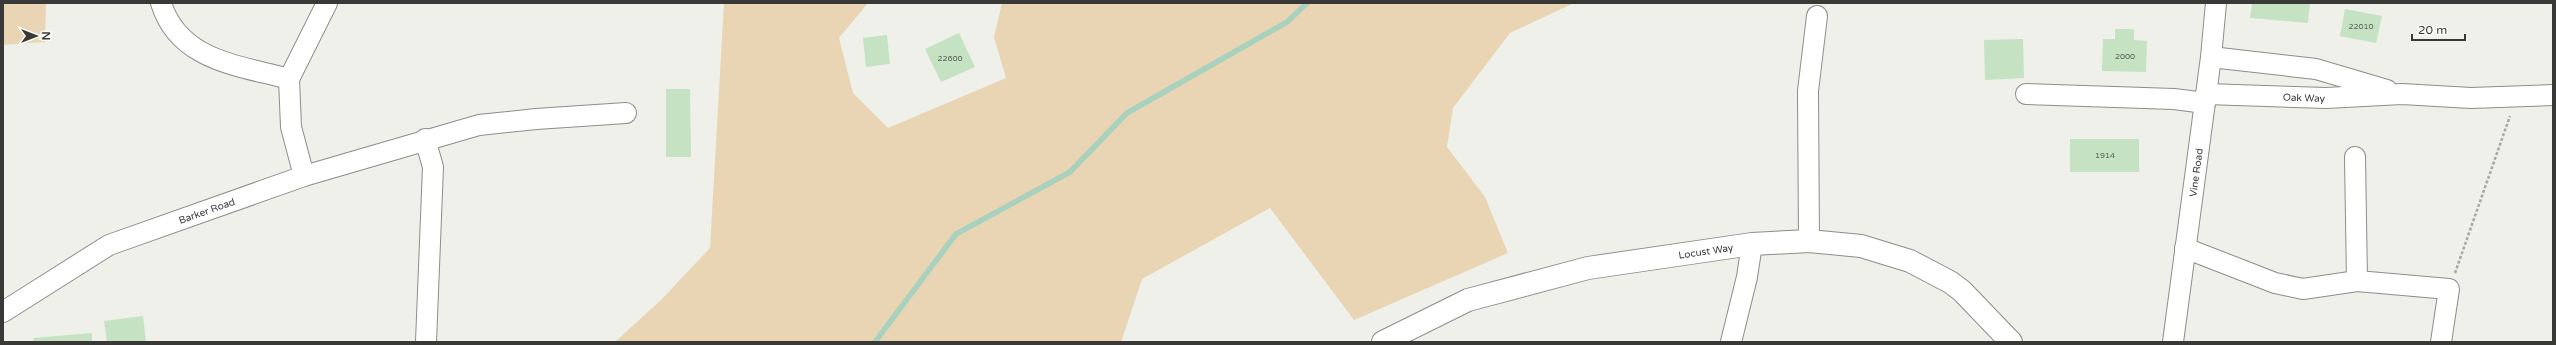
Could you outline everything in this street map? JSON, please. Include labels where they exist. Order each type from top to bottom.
[{"type":"main road","name":"Locust Way","points":[[1396,339],[1468,300],[1588,268],[1752,244],[1809,241],[1862,246],[1910,261],[1950,282],[2011,342]]},
{"type":"street","points":[[161,3],[166,18],[187,45],[207,56],[289,78]]},
{"type":"street","points":[[304,176],[291,127],[289,78],[327,3]]},
{"type":"street","name":"Vine Road","points":[[2172,342],[2211,57],[2216,3]]},
{"type":"street","points":[[1809,241],[1808,91],[1817,16]]},
{"type":"street","name":"Oak Way","points":[[2211,57],[2316,70],[2402,94]]},
{"type":"street","name":"Oak Way","points":[[2026,94],[2174,99],[2326,98],[2402,94],[2514,98],[2553,95]]},
{"type":"street","name":"Barker Road","points":[[3,312],[109,245],[304,176],[425,140],[479,126],[536,119],[626,113]]},
{"type":"street","points":[[425,140],[433,167],[426,342]]},
{"type":"street","points":[[2354,157],[2357,281]]},
{"type":"street","points":[[1731,342],[1747,278],[1752,244]]},
{"type":"street","points":[[2185,248],[2275,283],[2303,289],[2357,281],[2449,289],[2441,342]]},
{"type":"path","points":[[2449,289],[2510,115],[2514,98]]},
{"type":"shaded area","points":[[3,3],[46,3],[45,42],[3,45]]},
{"type":"shaded area","points":[[724,3],[868,3],[839,38],[853,93],[888,128],[1006,78],[994,37],[1002,3],[1574,3],[1510,33],[1453,108],[1447,147],[1485,197],[1508,253],[1354,320],[1270,208],[1142,279],[1121,342],[615,342],[661,300],[710,248]]},
{"type":"building","points":[[2252,3],[2310,3],[2308,23],[2250,18]]},
{"type":"building","points":[[2345,9],[2382,16],[2376,43],[2340,36]]},
{"type":"building","points":[[2115,29],[2134,29],[2134,40],[2147,41],[2146,72],[2102,71],[2103,39],[2115,39]]},
{"type":"building","points":[[959,33],[975,67],[941,82],[925,49]]},
{"type":"building","points":[[887,35],[890,64],[866,67],[863,38]]},
{"type":"building","points":[[2023,39],[2024,78],[1985,80],[1984,40]]},
{"type":"building","points":[[666,89],[690,89],[691,157],[666,157]]},
{"type":"building","points":[[2070,139],[2139,139],[2139,172],[2070,172]]},
{"type":"building","points":[[143,316],[146,342],[107,342],[104,321]]},
{"type":"building","points":[[92,333],[92,342],[34,342],[33,338]]},
{"type":"waterway","points":[[875,342],[956,234],[1070,172],[1127,113],[1287,22],[1307,3]]}]
